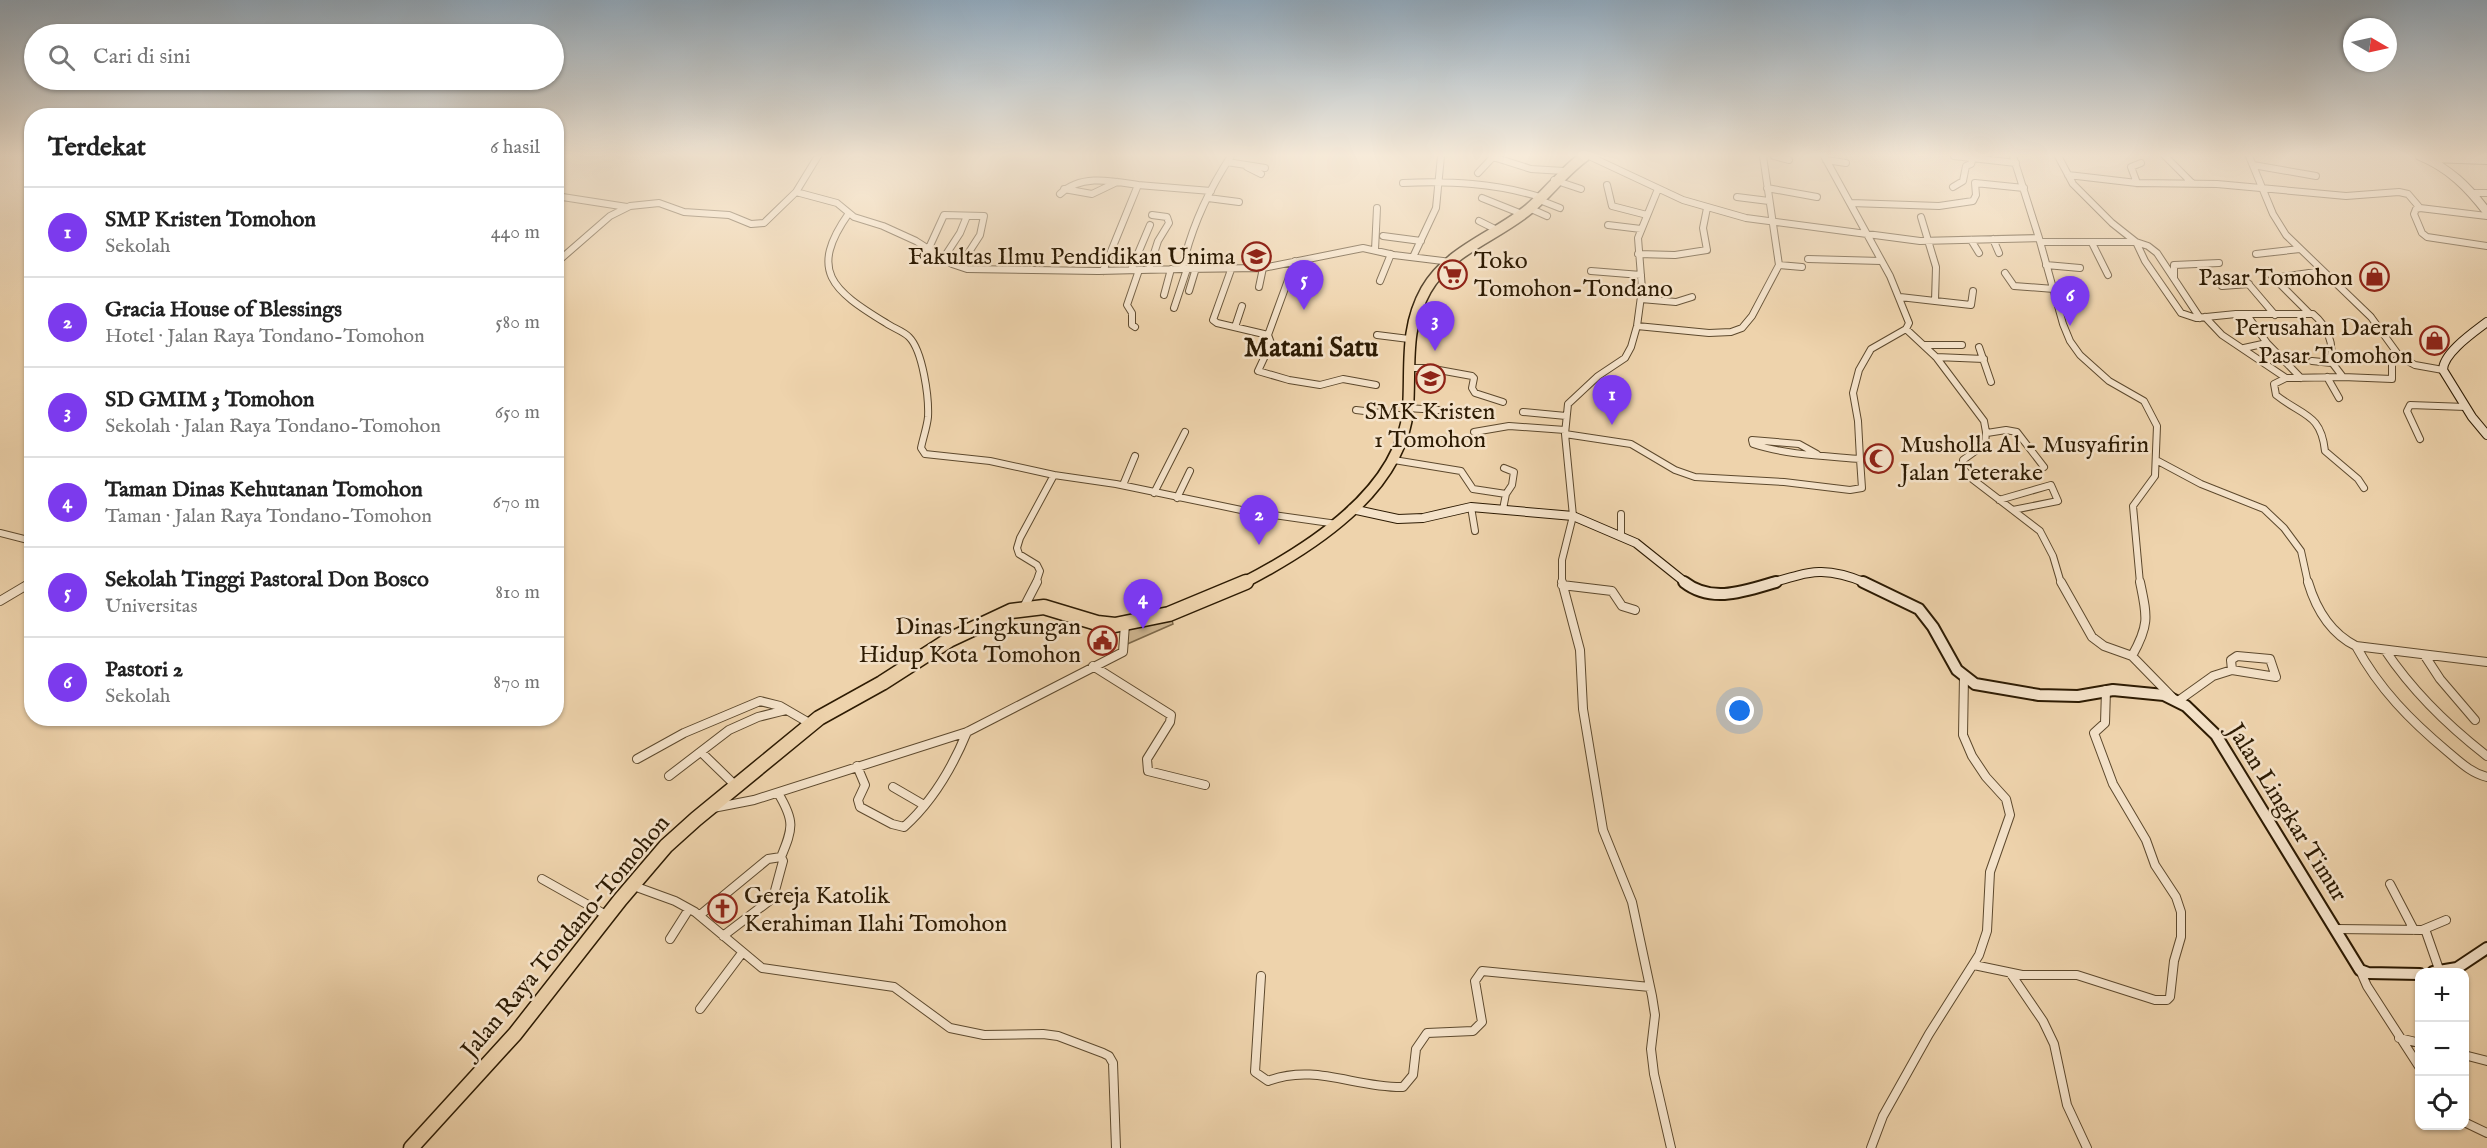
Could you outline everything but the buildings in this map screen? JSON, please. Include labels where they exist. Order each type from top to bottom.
[{"type":"highway","name":"Jalan Raya Tondano-Tomohon","points":[[411,1148],[452,1105],[546,996],[606,915],[684,828],[737,787],[811,724],[946,642],[1023,609],[1041,607],[1094,622],[1125,624],[1155,619],[1214,597],[1321,536],[1336,524],[1394,460],[1403,435],[1407,412],[1409,339],[1428,285],[1441,268],[1524,210]]},
{"type":"main road","points":[[2487,322],[2461,342],[2443,370],[2487,435]]},
{"type":"main road","points":[[1352,509],[1389,518],[1413,519],[1471,507],[1573,516],[1636,543],[1684,583],[1704,593],[1719,595],[1738,593],[1811,572],[1842,573],[1919,609],[1941,639],[1951,660],[1964,676]]},
{"type":"main road","name":"Jalan Lingkar Timur","points":[[1964,676],[1983,687],[2039,695],[2078,696],[2106,690],[2158,694],[2176,699],[2200,718],[2216,735],[2360,970]]},
{"type":"main road","points":[[2457,968],[2487,948]]},
{"type":"main road","points":[[2360,970],[2368,974],[2415,974]]},
{"type":"street","points":[[564,256],[603,221],[623,210]]},
{"type":"street","points":[[677,210],[729,215],[747,223],[760,225],[777,210]]},
{"type":"street","points":[[845,210],[858,219],[890,229],[960,267],[989,271],[1263,267],[1360,249],[1451,262]]},
{"type":"street","points":[[1103,271],[1128,210]]},
{"type":"street","points":[[1174,309],[1185,269],[1186,248],[1203,210]]},
{"type":"street","points":[[1375,250],[1377,210]]},
{"type":"street","points":[[1413,257],[1435,210]]},
{"type":"street","points":[[1539,210],[1547,216]]},
{"type":"street","points":[[1626,210],[1647,215]]},
{"type":"street","points":[[1649,210],[1638,238],[1641,299],[1637,327],[1625,358],[1599,376],[1568,404],[1565,432],[1573,516],[1562,560],[1562,585],[1580,650],[1583,709],[1603,830],[1627,883],[1650,987],[1655,1015],[1652,1049],[1654,1074],[1671,1148]]},
{"type":"street","points":[[1638,254],[1674,255],[1707,250],[1703,228],[1707,210]]},
{"type":"street","points":[[1713,210],[1773,222],[1930,242],[1993,239],[2092,243],[2136,242]]},
{"type":"street","points":[[1637,327],[1709,333],[1738,331],[1752,316],[1779,265],[1771,210]]},
{"type":"street","points":[[1474,432],[1509,426],[1565,432],[1631,444],[1688,476],[1850,490],[1862,488],[1858,421],[1853,393],[1859,370],[1871,349],[1906,329],[1909,320],[1900,297],[1855,210]]},
{"type":"street","points":[[2031,210],[2066,333],[2080,355],[2109,381],[2135,395],[2150,409],[2157,426],[2156,473],[2151,484],[2133,506],[2137,534],[2137,569],[2147,615],[2141,640],[2132,656]]},
{"type":"street","points":[[2100,210],[2136,242],[2154,250],[2203,317],[2222,334],[2286,378]]},
{"type":"street","points":[[2272,210],[2279,226],[2371,317],[2400,357],[2415,366],[2443,370]]},
{"type":"street","points":[[2416,210],[2415,220],[2427,237],[2487,246]]},
{"type":"street","points":[[2433,210],[2487,216]]},
{"type":"street","points":[[849,213],[835,234],[827,266],[831,276],[853,300],[876,318],[909,337],[915,345],[921,366],[928,416],[921,448],[926,454],[990,461],[1054,475],[1123,485],[1261,514],[1336,524]]},
{"type":"street","points":[[928,250],[944,215],[984,216],[980,235],[960,267]]},
{"type":"street","points":[[1149,269],[1158,241],[1169,223],[1167,217],[1152,215]]},
{"type":"street","points":[[943,259],[960,233],[967,216]]},
{"type":"street","points":[[1921,217],[1936,267],[1935,302]]},
{"type":"street","points":[[1479,221],[1497,230]]},
{"type":"street","points":[[1131,270],[1150,225]]},
{"type":"street","points":[[1608,225],[1641,229]]},
{"type":"street","points":[[1383,236],[1421,241]]},
{"type":"street","points":[[1993,239],[1999,253]]},
{"type":"street","points":[[1971,240],[1979,253]]},
{"type":"street","points":[[2136,242],[2145,261],[2174,306],[2186,316],[2309,313],[2317,316],[2324,326],[2333,352],[2330,360],[2343,377]]},
{"type":"street","points":[[2092,243],[2108,275]]},
{"type":"street","points":[[2256,254],[2300,249]]},
{"type":"street","points":[[1380,281],[1390,254]]},
{"type":"street","points":[[1809,259],[1881,261]]},
{"type":"street","points":[[1295,261],[1268,335],[1271,343],[1258,368],[1259,372],[1320,385],[1343,379],[1376,385]]},
{"type":"street","points":[[2174,278],[2174,265],[2219,263]]},
{"type":"street","points":[[1779,265],[1802,267]]},
{"type":"street","points":[[2046,265],[2080,268]]},
{"type":"street","points":[[1232,267],[1213,320],[1268,335]]},
{"type":"street","points":[[1259,287],[1263,267]]},
{"type":"street","points":[[1189,291],[1196,268]]},
{"type":"street","points":[[1164,295],[1171,269]]},
{"type":"street","points":[[1135,327],[1132,325],[1132,313],[1127,305],[1139,270]]},
{"type":"street","points":[[1591,271],[1641,275]]},
{"type":"street","points":[[2309,313],[2272,276],[2323,271]]},
{"type":"street","points":[[2005,273],[2014,286],[2054,289]]},
{"type":"street","points":[[2222,286],[2247,282],[2275,315]]},
{"type":"street","points":[[1900,297],[1971,305],[1973,291]]},
{"type":"street","points":[[1641,299],[1676,302],[1692,297]]},
{"type":"street","points":[[1235,327],[1242,306]]},
{"type":"street","points":[[1417,314],[1440,319]]},
{"type":"street","points":[[2247,315],[2267,343],[2301,378]]},
{"type":"street","points":[[1906,329],[1936,357],[1980,414],[1987,433],[1985,444],[1967,456],[1962,466],[1971,478],[2040,531],[2053,556],[2058,577],[2092,637],[2104,646],[2132,656],[2176,699],[2213,676],[2232,670],[2259,672],[2273,678],[2277,676],[2271,660],[2250,656],[2232,658],[2232,670]]},
{"type":"street","points":[[1377,335],[1409,339]]},
{"type":"street","points":[[2244,348],[2267,343]]},
{"type":"street","points":[[1924,345],[1962,345]]},
{"type":"street","points":[[1979,347],[1991,382]]},
{"type":"street","points":[[1936,357],[1984,359]]},
{"type":"street","points":[[2364,488],[2358,479],[2325,451],[2324,436],[2316,425],[2302,412],[2276,395],[2274,384],[2286,378],[2393,379],[2392,363],[2400,357]]},
{"type":"street","points":[[2312,361],[2332,363]]},
{"type":"street","points":[[1409,368],[1432,368],[1472,376],[1474,378],[1472,388],[1475,393],[1503,402]]},
{"type":"street","points":[[2327,377],[2339,398]]},
{"type":"street","points":[[2420,439],[2408,411],[2410,405],[2466,407]]},
{"type":"street","points":[[1356,410],[1407,412],[1438,410]]},
{"type":"street","points":[[1523,411],[1566,416]]},
{"type":"street","points":[[1987,433],[2006,430],[2017,432],[2044,467]]},
{"type":"street","points":[[1154,493],[1185,432]]},
{"type":"street","points":[[1817,454],[1799,444],[1752,440],[1757,445],[1817,454],[1860,459]]},
{"type":"street","points":[[1123,485],[1135,456]]},
{"type":"street","points":[[1394,460],[1456,469],[1461,471],[1473,489],[1506,494]]},
{"type":"street","points":[[2158,461],[2186,477],[2258,505],[2267,511],[2302,553],[2313,598],[2340,637],[2356,646],[2487,662]]},
{"type":"street","points":[[1503,509],[1514,472],[1504,468]]},
{"type":"street","points":[[1177,498],[1190,471]]},
{"type":"street","points":[[1023,609],[1034,590],[1040,571],[1037,565],[1019,554],[1017,548],[1020,538],[1054,475]]},
{"type":"street","points":[[1999,500],[2051,485],[2058,501],[2013,510]]},
{"type":"street","points":[[1471,507],[1474,531]]},
{"type":"street","points":[[1621,514],[1621,535]]},
{"type":"street","points":[[0,533],[24,539]]},
{"type":"street","points":[[1562,585],[1612,591],[1622,606],[1635,610]]},
{"type":"street","points":[[0,601],[24,587]]},
{"type":"street","points":[[707,809],[731,806],[778,793],[967,732],[1015,709],[1124,650],[1125,624]]},
{"type":"street","points":[[2356,646],[2373,676],[2407,716],[2471,770],[2487,777]]},
{"type":"street","points":[[2385,650],[2427,704],[2456,732],[2487,756]]},
{"type":"street","points":[[2425,656],[2440,679],[2475,720]]},
{"type":"street","points":[[1093,666],[1171,715],[1170,722],[1147,759],[1148,771],[1205,785]]},
{"type":"street","points":[[1872,1148],[1874,1136],[1888,1106],[1929,1034],[1974,965],[1987,931],[1990,872],[2010,810],[2004,796],[1992,786],[1978,766],[1963,735],[1964,676]]},
{"type":"street","points":[[1974,965],[2012,974],[2077,975],[2156,1000],[2170,997],[2174,961],[2181,937],[2181,912],[2176,897],[2155,865],[2146,840],[2113,784],[2096,742],[2094,733],[2105,723],[2106,719],[2106,690]]},
{"type":"street","points":[[637,759],[684,733],[693,731],[747,704],[765,701],[811,724]]},
{"type":"street","points":[[669,776],[729,730],[758,717],[786,710]]},
{"type":"street","points":[[857,766],[865,785],[858,803],[868,813],[904,827],[924,805],[947,771],[967,732]]},
{"type":"street","points":[[701,752],[737,787]]},
{"type":"street","points":[[893,787],[924,805]]},
{"type":"street","points":[[723,936],[773,898],[783,861],[781,857],[793,819],[778,793]]},
{"type":"street","points":[[700,915],[768,859],[781,857]]},
{"type":"street","points":[[542,879],[606,915]]},
{"type":"street","points":[[2390,884],[2414,930]]},
{"type":"street","points":[[631,885],[700,915],[762,968],[775,972],[894,987],[904,992],[949,1028],[971,1034],[1011,1036],[1049,1034],[1104,1053],[1113,1063],[1116,1148]]},
{"type":"street","points":[[670,939],[689,909]]},
{"type":"street","points":[[2336,929],[2414,930],[2426,929],[2446,920]]},
{"type":"street","points":[[2426,929],[2439,968]]},
{"type":"street","points":[[700,1009],[742,953]]},
{"type":"street","points":[[2360,970],[2399,1038],[2415,1061]]},
{"type":"street","points":[[1261,976],[1255,1072],[1268,1081],[1294,1073],[1383,1089],[1403,1087],[1413,1075],[1416,1049],[1427,1033],[1473,1031],[1482,1022],[1475,981],[1482,971],[1650,987]]},
{"type":"street","points":[[2012,974],[2043,1021],[2054,1044],[2067,1105],[2087,1148]]},
{"type":"street","points":[[2399,1038],[2415,1042]]},
{"type":"street","points":[[2469,1056],[2487,1061]]},
{"type":"street","points":[[2469,1124],[2487,1133]]},
{"type":"shaded area","points":[[1170,613],[1173,624],[1125,645],[1125,624]]},
{"type":"place","name":"Fakultas Ilmu Pendidikan Unima","points":[[1256,256]]},
{"type":"place","name":"Toko Tomohon-Tondano","points":[[1453,274]]},
{"type":"place","name":"Pasar Tomohon","points":[[2374,277]]},
{"type":"place","name":"Sekolah Tinggi Pastoral Don Bosco","points":[[1304,310]]},
{"type":"place","name":"Pastori 2","points":[[2070,326]]},
{"type":"place","name":"Perusahan Daerah Pasar Tomohon","points":[[2434,341]]},
{"type":"place","name":"SD GMIM 3 Tomohon","points":[[1435,351]]},
{"type":"place","name":"SMK Kristen 1 Tomohon","points":[[1430,378]]},
{"type":"place","name":"SMP Kristen Tomohon","points":[[1612,425]]},
{"type":"place","name":"Musholla Al - Musyafirin Jalan Teterake","points":[[1879,458]]},
{"type":"place","name":"Gracia House of Blessings","points":[[1259,545]]},
{"type":"place","name":"Taman Dinas Kehutanan Tomohon","points":[[1143,629]]},
{"type":"place","name":"Dinas Lingkungan Hidup Kota Tomohon","points":[[1102,640]]},
{"type":"place","name":"Gereja Katolik Kerahiman Ilahi Tomohon","points":[[723,909]]},
{"type":"district","name":"Matani Satu","points":[[1311,347]]}]
